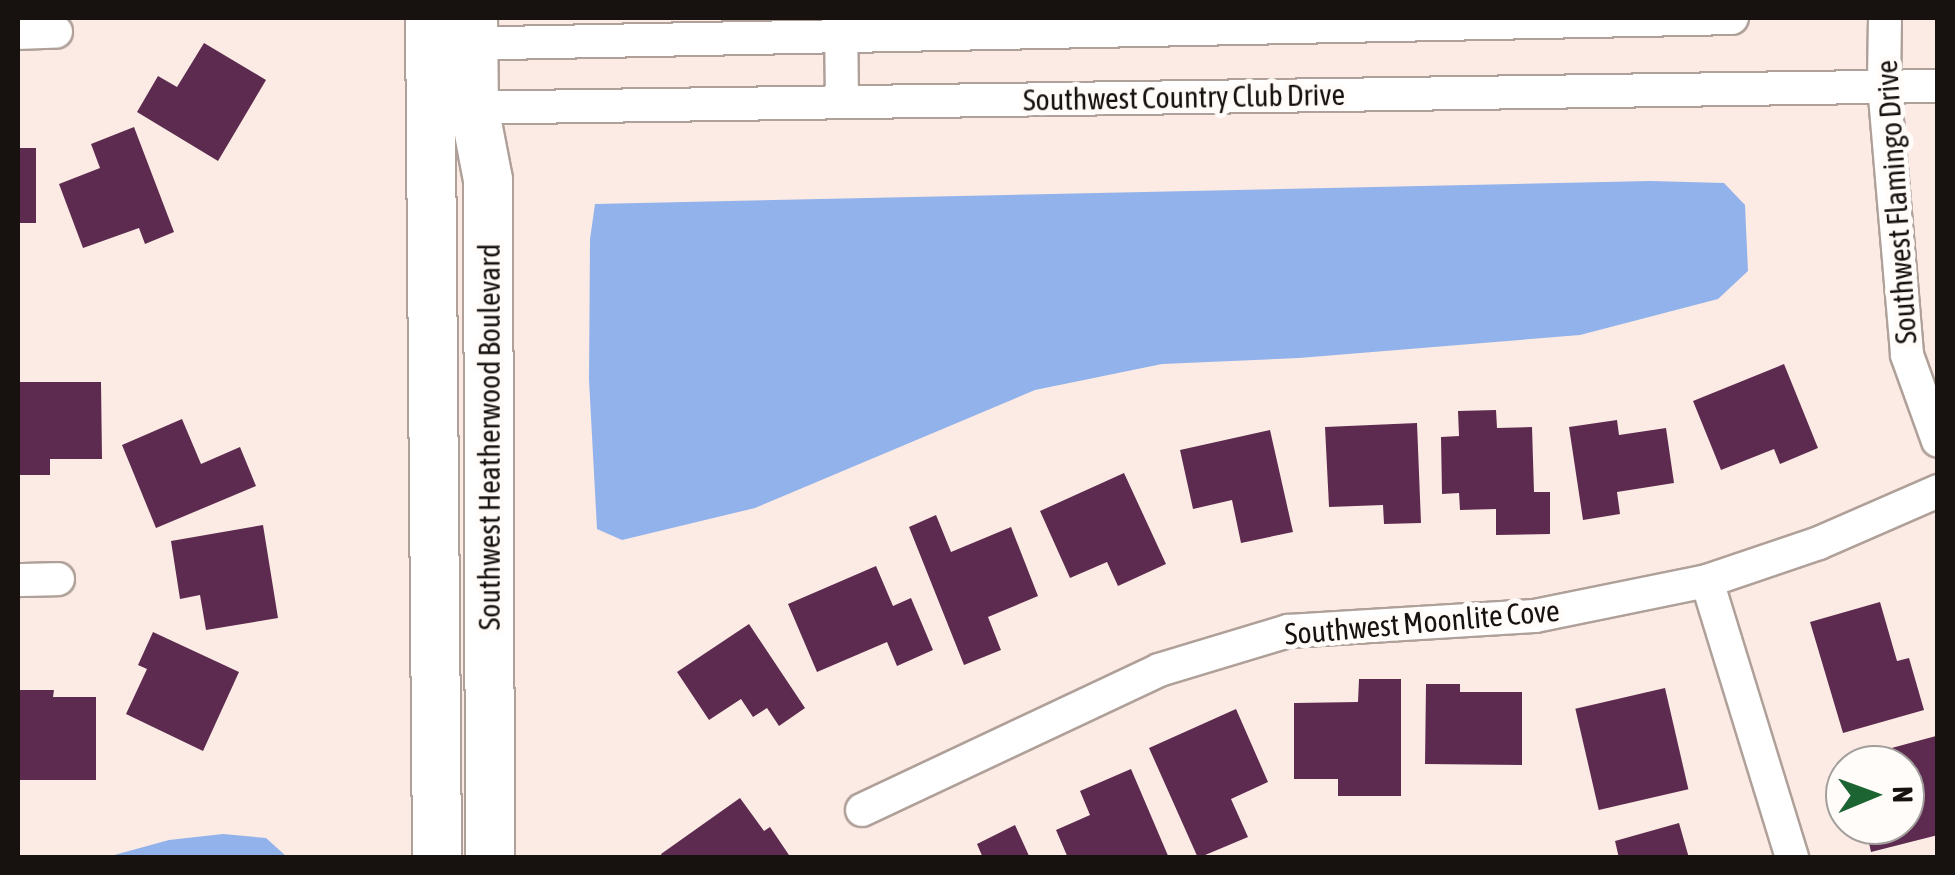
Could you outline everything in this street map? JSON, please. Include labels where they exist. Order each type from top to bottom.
[{"type":"street","points":[[451,31],[1732,18]]},
{"type":"street","name":"Southwest Flamingo Drive","points":[[1886,18],[1884,85],[1906,356],[1938,441]]},
{"type":"street","points":[[841,28],[842,100]]},
{"type":"street","name":"Southwest Heatherwood Boulevard","points":[[437,858],[451,31]]},
{"type":"street","points":[[18,33],[56,32]]},
{"type":"street","name":"Southwest Country Club Drive","points":[[452,108],[1938,86]]},
{"type":"street","name":"Southwest Heatherwood Boulevard","points":[[452,108],[488,180],[490,858]]},
{"type":"street","name":"Southwest Moonlite Cove","points":[[862,810],[1159,670],[1288,631],[1535,616],[1707,581],[1820,543],[1938,491]]},
{"type":"street","points":[[18,580],[58,579]]},
{"type":"street","points":[[1707,581],[1792,858]]},
{"type":"water","points":[[1650,181],[1724,183],[1745,205],[1748,271],[1718,299],[1580,335],[1299,358],[1162,364],[1035,390],[755,508],[622,540],[597,529],[589,380],[590,239],[595,204]]},
{"type":"water","points":[[223,834],[266,838],[287,857],[107,857],[169,840]]},
{"type":"building","points":[[204,43],[266,80],[218,161],[137,112],[158,76],[177,87]]},
{"type":"building","points":[[134,127],[174,232],[145,244],[139,228],[83,248],[59,184],[100,168],[91,144]]},
{"type":"building","points":[[18,148],[36,148],[36,223],[18,223]]},
{"type":"building","points":[[1784,364],[1818,448],[1780,464],[1774,449],[1721,470],[1693,401]]},
{"type":"building","points":[[18,382],[101,382],[102,459],[50,459],[50,475],[18,475]]},
{"type":"building","points":[[1496,410],[1497,428],[1532,427],[1534,492],[1550,492],[1550,534],[1496,535],[1496,509],[1460,510],[1459,493],[1442,494],[1441,437],[1459,436],[1458,411]]},
{"type":"building","points":[[182,419],[201,464],[240,447],[256,486],[156,528],[122,445]]},
{"type":"building","points":[[1617,420],[1619,435],[1666,428],[1674,483],[1617,492],[1620,514],[1583,520],[1569,427]]},
{"type":"building","points":[[1417,423],[1421,523],[1384,524],[1383,505],[1329,507],[1325,427]]},
{"type":"building","points":[[1270,430],[1293,532],[1241,543],[1232,500],[1193,509],[1180,450]]},
{"type":"building","points":[[1124,473],[1166,564],[1118,586],[1107,562],[1070,578],[1040,511]]},
{"type":"building","points":[[936,515],[951,552],[1011,527],[1038,596],[988,617],[1001,650],[964,665],[909,527]]},
{"type":"building","points":[[263,525],[278,618],[206,630],[200,595],[180,599],[171,541]]},
{"type":"building","points":[[876,566],[893,606],[911,598],[933,650],[897,666],[887,642],[817,672],[788,604]]},
{"type":"building","points":[[1880,602],[1897,661],[1909,658],[1924,710],[1843,733],[1810,622]]},
{"type":"building","points":[[749,624],[805,708],[779,726],[767,708],[753,717],[741,699],[709,720],[677,672]]},
{"type":"building","points":[[153,632],[239,672],[203,751],[126,714],[147,669],[138,665]]},
{"type":"building","points":[[1359,679],[1401,679],[1401,796],[1338,796],[1338,779],[1294,779],[1294,703],[1358,702]]},
{"type":"building","points":[[1426,684],[1460,684],[1460,692],[1522,692],[1522,765],[1425,764]]},
{"type":"building","points":[[1665,688],[1688,789],[1599,810],[1575,709]]},
{"type":"building","points":[[18,690],[54,690],[53,697],[96,697],[96,780],[18,780]]},
{"type":"building","points":[[1236,709],[1268,782],[1231,799],[1248,837],[1198,858],[1149,748]]},
{"type":"building","points":[[1936,736],[1938,835],[1925,838],[1925,745],[1903,745]]},
{"type":"building","points":[[1131,769],[1169,858],[1068,858],[1056,830],[1090,815],[1080,791]]},
{"type":"building","points":[[740,798],[764,831],[770,827],[791,858],[663,858],[661,854]]},
{"type":"building","points":[[1679,823],[1689,858],[1619,858],[1615,841]]},
{"type":"building","points":[[1015,825],[1030,858],[983,858],[977,844]]},
{"type":"building","points":[[1869,845],[1899,845],[1871,852]]}]
